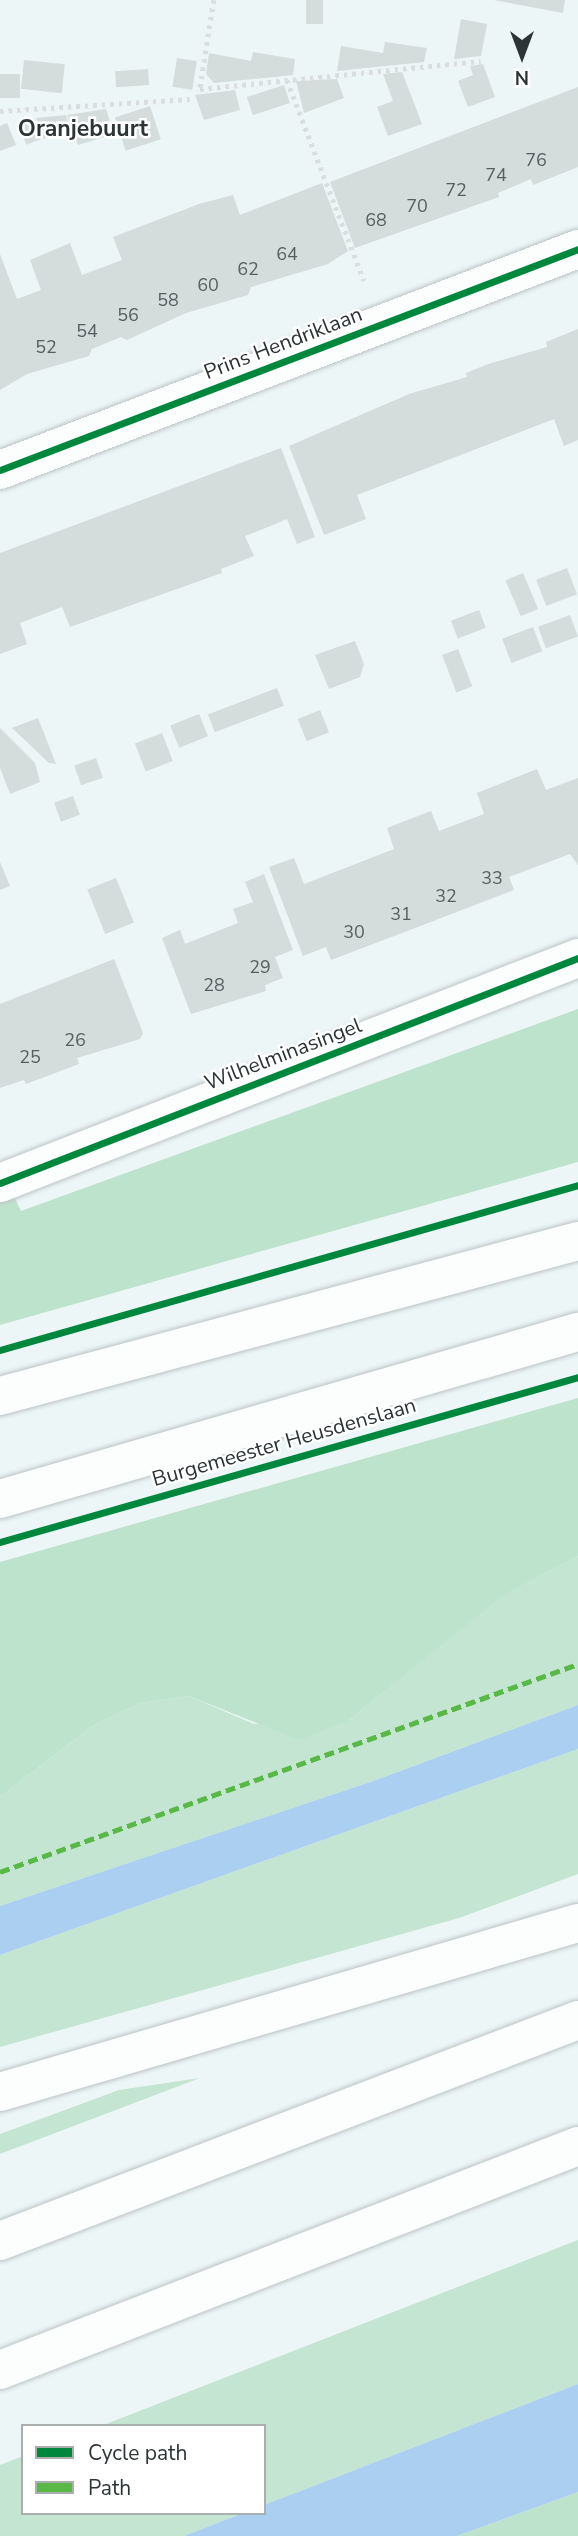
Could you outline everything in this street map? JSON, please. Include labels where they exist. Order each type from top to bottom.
[{"type":"main road","name":"Prins Hendriklaan","points":[[0,470],[578,249]]},
{"type":"main road","name":"Wilhelminasingel","points":[[0,1183],[578,958]]},
{"type":"main road","points":[[0,1396],[578,1241]]},
{"type":"main road","name":"Burgemeester Heusdenslaan","points":[[0,1499],[578,1332]]},
{"type":"main road","points":[[0,2092],[578,1923]]},
{"type":"main road","points":[[0,2241],[578,2020]]},
{"type":"main road","points":[[0,2370],[578,2146]]},
{"type":"path","points":[[214,0],[200,89],[481,61]]},
{"type":"path","points":[[286,80],[380,324]]},
{"type":"path","points":[[0,111],[190,99]]},
{"type":"green space","points":[[578,1009],[578,1162],[0,1325],[0,1199],[13,1194],[21,1211]]},
{"type":"green space","points":[[578,1398],[578,1556],[505,1594],[349,1720],[299,1740],[189,1696],[140,1703],[92,1726],[0,1797],[0,1562]]},
{"type":"green space","points":[[578,1556],[578,1705],[376,1780],[0,1906],[0,1797],[92,1726],[140,1703],[189,1696],[254,1724],[349,1720],[504,1594]]},
{"type":"green space","points":[[578,1749],[578,1874],[459,1918],[0,2047],[0,1955]]},
{"type":"green space","points":[[200,2078],[0,2154],[0,2134],[119,2090]]},
{"type":"green space","points":[[578,2240],[578,2384],[266,2504],[266,2424],[106,2424]]},
{"type":"green space","points":[[21,2457],[21,2515],[238,2515],[184,2536],[0,2536],[0,2465]]},
{"type":"green space","points":[[578,2492],[578,2536],[457,2536]]},
{"type":"water","points":[[578,1705],[578,1749],[0,1955],[0,1906],[376,1780]]},
{"type":"water","points":[[578,2384],[578,2492],[457,2536],[184,2536],[238,2515],[266,2515],[266,2504]]},
{"type":"building","points":[[306,0],[323,0],[323,24],[306,24]]},
{"type":"building","points":[[494,0],[565,0],[563,13]]},
{"type":"building","points":[[461,19],[487,24],[481,56],[454,59]]},
{"type":"building","points":[[385,42],[427,48],[424,62],[337,71],[341,46],[383,53]]},
{"type":"building","points":[[253,52],[295,59],[293,75],[214,83],[206,74],[209,53],[251,61]]},
{"type":"building","points":[[177,58],[197,61],[192,90],[172,87]]},
{"type":"building","points":[[24,60],[65,64],[62,93],[21,89]]},
{"type":"building","points":[[483,64],[495,97],[468,107],[458,81],[473,75],[470,66]]},
{"type":"building","points":[[148,69],[149,85],[116,87],[115,71]]},
{"type":"building","points":[[402,72],[422,124],[388,136],[377,107],[393,101],[383,74]]},
{"type":"building","points":[[0,74],[20,74],[20,98],[0,98]]},
{"type":"building","points":[[337,79],[344,98],[304,113],[296,81]]},
{"type":"building","points":[[284,85],[290,103],[253,115],[247,97]]},
{"type":"building","points":[[578,87],[578,167],[533,185],[531,179],[498,193],[499,197],[355,248],[330,182]]},
{"type":"building","points":[[235,90],[240,110],[204,120],[195,95]]},
{"type":"building","points":[[150,106],[161,139],[126,151],[115,117]]},
{"type":"building","points":[[106,109],[114,134],[78,145],[67,115]]},
{"type":"building","points":[[66,115],[70,129],[43,139],[36,118]]},
{"type":"building","points":[[34,118],[42,138],[26,145],[18,124]]},
{"type":"building","points":[[7,123],[16,145],[0,151],[0,126]]},
{"type":"building","points":[[322,183],[348,251],[328,264],[251,287],[248,295],[186,313],[127,340],[121,337],[92,349],[89,356],[27,374],[0,390],[0,254],[17,299],[41,290],[30,260],[70,243],[82,275],[122,260],[113,237],[199,204],[233,195],[240,215]]},
{"type":"building","points":[[578,329],[578,440],[564,446],[554,419],[357,495],[366,519],[324,535],[289,446],[409,394],[467,377],[466,373],[488,364],[547,347],[546,342]]},
{"type":"building","points":[[281,448],[315,537],[297,544],[287,519],[245,536],[254,556],[221,569],[222,573],[70,627],[62,607],[20,623],[27,644],[0,654],[0,553]]},
{"type":"building","points":[[567,568],[577,594],[546,606],[536,580]]},
{"type":"building","points":[[523,573],[538,609],[521,616],[506,580]]},
{"type":"building","points":[[479,610],[486,628],[458,638],[451,621]]},
{"type":"building","points":[[570,615],[578,637],[546,648],[538,627]]},
{"type":"building","points":[[533,627],[542,651],[512,663],[502,639]]},
{"type":"building","points":[[355,641],[364,664],[360,677],[329,689],[315,655]]},
{"type":"building","points":[[458,649],[472,686],[456,692],[442,655]]},
{"type":"building","points":[[277,688],[284,706],[215,732],[208,715]]},
{"type":"building","points":[[320,710],[329,732],[307,741],[298,719]]},
{"type":"building","points":[[199,714],[208,736],[179,748],[170,726]]},
{"type":"building","points":[[38,718],[56,764],[49,763],[12,728]]},
{"type":"building","points":[[0,728],[35,763],[40,782],[10,794],[0,768]]},
{"type":"building","points":[[162,733],[173,761],[146,771],[135,743]]},
{"type":"building","points":[[96,758],[103,778],[81,785],[74,765]]},
{"type":"building","points":[[537,769],[546,790],[578,778],[578,865],[570,854],[509,877],[514,890],[423,925],[331,960],[326,947],[303,956],[269,867],[294,858],[304,884],[394,849],[387,828],[431,811],[439,831],[484,814],[477,793]]},
{"type":"building","points":[[73,796],[80,815],[61,822],[54,803]]},
{"type":"building","points":[[0,862],[10,886],[0,890]]},
{"type":"building","points":[[264,874],[293,950],[275,957],[283,978],[265,985],[266,991],[191,1014],[162,938],[180,930],[185,944],[238,923],[233,909],[253,902],[245,882]]},
{"type":"building","points":[[116,878],[134,923],[105,934],[87,890]]},
{"type":"building","points":[[114,959],[143,1033],[140,1039],[77,1058],[79,1064],[26,1084],[24,1080],[0,1088],[0,1004]]},
{"type":"marked path","points":[[0,1872],[578,1664]]},
{"type":"cycle path","points":[[0,470],[578,249]]},
{"type":"cycle path","points":[[0,1183],[578,958]]},
{"type":"cycle path","points":[[0,1350],[578,1185]]},
{"type":"cycle path","points":[[0,1542],[578,1377]]},
{"type":"district","name":"Oranjebuurt","points":[[83,129]]}]
